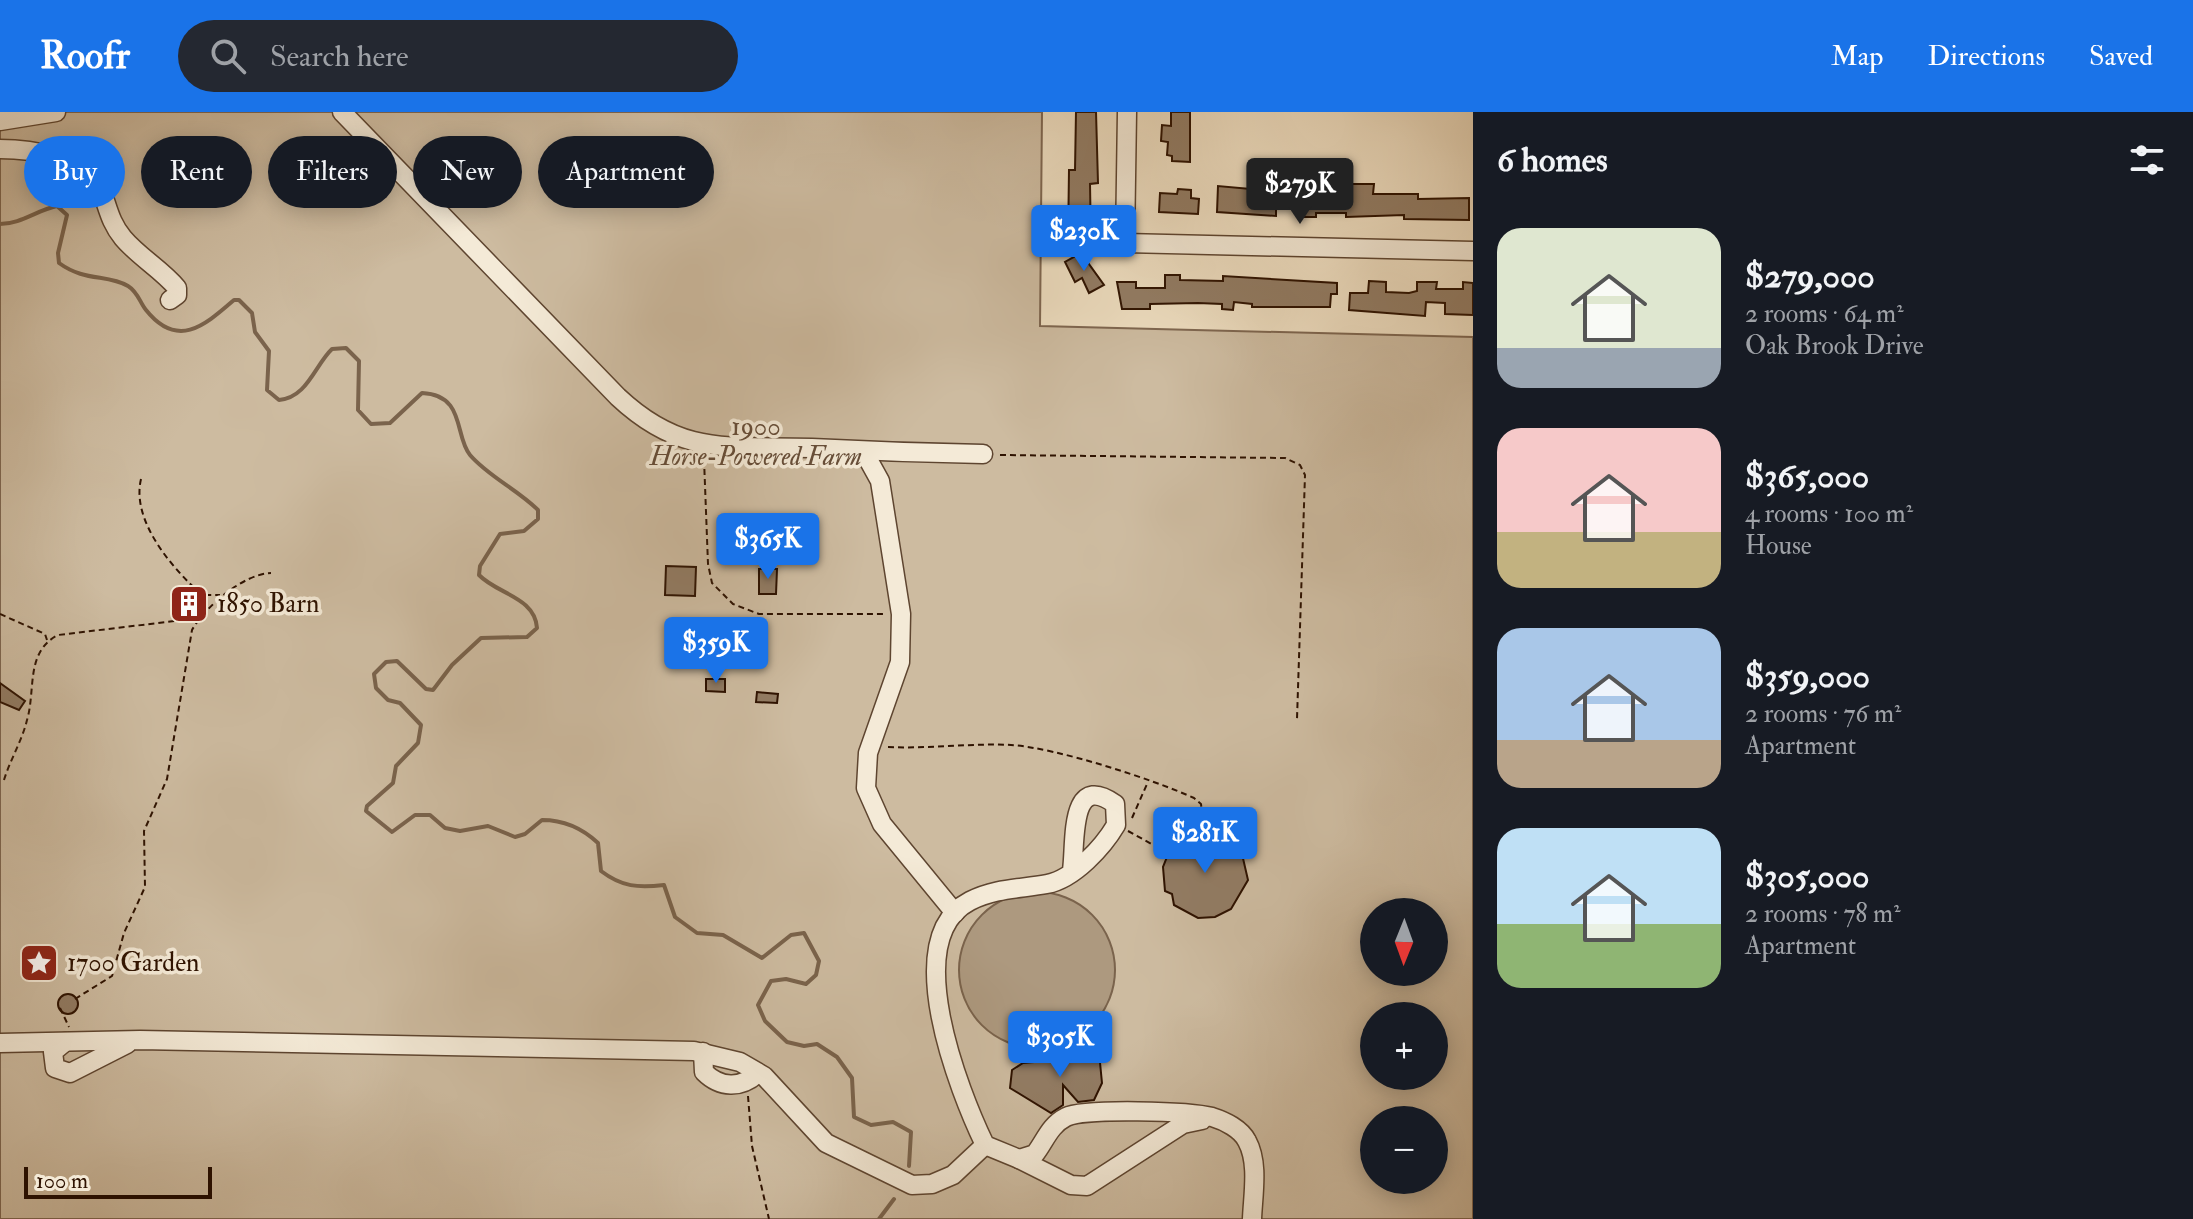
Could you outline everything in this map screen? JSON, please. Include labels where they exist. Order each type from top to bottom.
[{"type":"street","points":[[0,121],[56,112]]},
{"type":"street","points":[[342,112],[630,408],[654,425],[705,446],[983,454]]},
{"type":"street","points":[[1127,112],[1125,243],[1473,251]]},
{"type":"street","points":[[0,149],[16,149],[67,161],[93,177],[100,187],[105,210],[117,230],[177,288],[177,295],[170,300]]},
{"type":"street","points":[[864,452],[880,481],[901,614],[900,662],[871,745],[865,772],[873,811],[955,913]]},
{"type":"street","points":[[1072,870],[1074,827],[1081,803],[1090,796],[1104,795],[1115,804],[1124,822],[1097,850],[1072,870],[1046,884],[1004,888],[967,902],[946,922],[935,972],[936,1001],[972,1119],[985,1145],[1071,1185],[1087,1186],[1183,1124],[1212,1117]]},
{"type":"street","points":[[0,1043],[68,1035],[140,1040],[703,1052],[740,1062],[752,1078]]},
{"type":"street","points":[[68,1035],[53,1052],[53,1061],[55,1068],[70,1073],[81,1070],[116,1047],[140,1040]]},
{"type":"street","points":[[703,1052],[704,1072],[711,1079],[733,1085],[752,1078],[772,1083],[826,1143],[912,1185],[932,1184],[953,1175],[985,1145]]},
{"type":"street","points":[[1019,1159],[1035,1154],[1052,1127],[1067,1116],[1095,1112],[1212,1117],[1235,1128],[1248,1143],[1254,1173],[1252,1219]]},
{"type":"street","points":[[1044,1142],[1048,1167],[1057,1178]]},
{"type":"path","points":[[705,446],[708,564],[712,583],[727,598],[745,611],[759,614],[826,611],[901,614]]},
{"type":"path","points":[[983,454],[1285,458],[1300,465],[1305,475],[1297,719]]},
{"type":"path","points":[[141,479],[137,496],[156,540],[202,595],[222,595]]},
{"type":"path","points":[[75,999],[112,976],[124,933],[145,887],[144,831],[167,779],[183,701],[187,649],[192,630],[205,610],[222,595],[271,573]]},
{"type":"path","points":[[4,780],[27,721],[33,669],[47,641],[58,635],[175,621],[205,610]]},
{"type":"path","points":[[0,614],[45,634],[47,641]]},
{"type":"path","points":[[871,745],[941,749],[1012,745],[1039,749],[1194,798],[1201,804],[1204,830]]},
{"type":"path","points":[[1148,782],[1124,822],[1166,852]]},
{"type":"path","points":[[60,1008],[68,1035]]},
{"type":"path","points":[[752,1078],[752,1146],[769,1219]]},
{"type":"green space","name":"1900 Horse-Powered Farm","points":[[0,112],[1042,112],[1040,326],[1473,337],[1473,1219],[0,1219]]},
{"type":"shaded area","points":[[1037,892],[1067,898],[1092,915],[1109,940],[1115,970],[1109,1000],[1092,1025],[1067,1042],[1037,1048],[1007,1042],[982,1025],[965,1000],[959,970],[965,940],[982,915],[1007,898]]},
{"type":"building","points":[[1076,112],[1096,112],[1098,183],[1090,184],[1091,243],[1068,243],[1069,170],[1075,170]]},
{"type":"building","points":[[1171,112],[1190,112],[1190,162],[1172,161],[1172,156],[1167,155],[1168,142],[1161,141],[1162,125],[1171,126]]},
{"type":"building","points":[[1347,184],[1374,184],[1373,194],[1418,194],[1418,199],[1469,198],[1469,220],[1404,219],[1404,215],[1346,217],[1346,213],[1316,213],[1316,217],[1304,217],[1304,208],[1276,208],[1276,216],[1217,212],[1218,186],[1262,190],[1347,188]]},
{"type":"building","points":[[1178,189],[1191,190],[1191,198],[1199,199],[1198,214],[1159,212],[1160,193],[1177,194]]},
{"type":"building","points":[[1081,253],[1104,285],[1089,293],[1082,278],[1075,282],[1065,262]]},
{"type":"building","points":[[1165,275],[1180,275],[1180,280],[1223,281],[1223,276],[1337,283],[1337,294],[1331,294],[1330,307],[1252,307],[1252,304],[1234,302],[1233,310],[1222,309],[1222,304],[1198,303],[1150,304],[1150,309],[1122,309],[1117,282],[1136,282],[1136,288],[1165,288]]},
{"type":"building","points":[[1369,281],[1386,282],[1386,292],[1409,293],[1417,291],[1417,282],[1437,282],[1436,289],[1463,289],[1463,282],[1473,283],[1473,315],[1445,314],[1445,303],[1426,302],[1425,316],[1349,310],[1350,293],[1368,293]]},
{"type":"building","points":[[666,566],[696,567],[695,596],[665,595]]},
{"type":"building","points":[[759,569],[777,569],[776,594],[759,594]]},
{"type":"building","points":[[678,640],[694,640],[694,656],[678,655]]},
{"type":"building","points":[[706,679],[725,679],[725,692],[706,691]]},
{"type":"building","points":[[0,683],[25,701],[19,710],[0,702]]},
{"type":"building","points":[[757,692],[778,694],[777,703],[756,702]]},
{"type":"building","points":[[1213,833],[1230,840],[1242,854],[1248,880],[1231,909],[1215,917],[1198,918],[1174,905],[1172,894],[1165,891],[1163,867],[1169,852],[1180,840],[1195,834],[1204,838]]},
{"type":"building","points":[[64,994],[72,994],[78,1004],[72,1014],[64,1014],[58,1008],[58,1000]]},
{"type":"building","points":[[1098,1042],[1102,1083],[1094,1100],[1078,1102],[1063,1085],[1063,1105],[1051,1113],[1010,1088],[1012,1070],[1023,1063],[1068,1059]]},
{"type":"waterway","points":[[0,224],[15,222],[57,206],[67,215],[58,253],[59,263],[78,273],[128,286],[146,310],[169,329],[180,331],[202,325],[234,300],[239,300],[252,313],[255,332],[269,351],[267,390],[279,400],[289,398],[304,387],[332,349],[346,348],[359,361],[358,410],[371,424],[390,423],[422,393],[436,395],[446,401],[452,408],[470,455],[538,510],[538,519],[524,531],[500,534],[480,566],[479,575],[530,609],[537,628],[527,637],[481,638],[452,665],[433,690],[426,689],[397,661],[386,662],[374,674],[376,688],[388,700],[400,703],[421,725],[418,743],[396,766],[393,783],[367,806],[366,811],[392,832],[415,815],[430,815],[445,828],[460,831],[488,826],[515,837],[525,834],[542,820],[565,823],[598,843],[601,871],[631,885],[664,885],[675,917],[697,933],[723,935],[762,958],[791,935],[804,933],[819,961],[816,975],[806,984],[786,979],[771,981],[758,1005],[765,1021],[787,1042],[804,1046],[817,1044],[837,1057],[852,1078],[854,1117],[871,1125],[893,1122],[911,1132],[909,1166]]},
{"type":"waterway","points":[[879,1219],[894,1199]]},
{"type":"place","name":"1850 Barn","points":[[189,604]]},
{"type":"place","name":"1700 Garden","points":[[39,963]]}]
